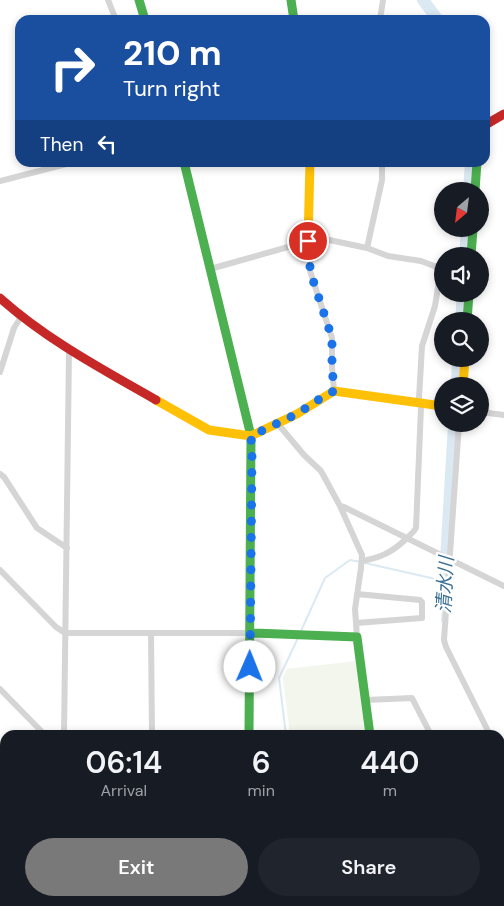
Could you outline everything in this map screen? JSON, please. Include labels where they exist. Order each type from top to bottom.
[{"type":"street","points":[[108,0],[114,15]]},
{"type":"street","points":[[139,0],[144,15]]},
{"type":"street","points":[[291,0],[293,15]]},
{"type":"street","points":[[381,15],[383,0]]},
{"type":"street","points":[[490,122],[504,114]]},
{"type":"street","points":[[0,181],[55,167]]},
{"type":"street","points":[[185,167],[251,436],[249,730]]},
{"type":"street","points":[[310,167],[308,241],[310,271],[332,338],[334,391]]},
{"type":"street","points":[[367,248],[382,180],[382,167]]},
{"type":"street","points":[[476,182],[477,167]]},
{"type":"street","points":[[210,269],[320,238],[367,248],[388,256],[421,261],[434,266]]},
{"type":"street","points":[[0,298],[21,317],[69,351],[209,430],[251,436],[301,412],[334,391],[434,405]]},
{"type":"street","points":[[362,561],[386,555],[397,548],[413,533],[417,523],[422,346],[436,302]]},
{"type":"street","points":[[0,372],[14,328],[21,317]]},
{"type":"street","points":[[64,730],[69,351]]},
{"type":"street","points":[[489,413],[504,415]]},
{"type":"street","points":[[278,424],[304,455],[321,471],[357,543],[362,561],[355,609],[369,730]]},
{"type":"street","points":[[458,432],[448,558],[445,643],[488,730]]},
{"type":"street","points":[[0,474],[4,477],[37,528],[67,548]]},
{"type":"street","points":[[340,506],[374,520],[504,586]]},
{"type":"street","points":[[0,570],[56,627],[65,633],[251,633],[357,637]]},
{"type":"street","points":[[356,623],[422,618],[422,602],[420,600],[357,594]]},
{"type":"street","points":[[152,633],[152,730]]},
{"type":"street","points":[[0,689],[39,730]]},
{"type":"street","points":[[366,700],[412,698],[428,730]]},
{"type":"shaded area","points":[[356,661],[364,730],[289,730],[283,678],[287,669]]},
{"type":"waterway","name":"清水川","points":[[423,0],[434,15]]},
{"type":"waterway","name":"清水川","points":[[470,182],[471,167]]},
{"type":"waterway","name":"清水川","points":[[466,238],[466,247]]},
{"type":"waterway","name":"清水川","points":[[462,302],[462,312]]},
{"type":"waterway","name":"清水川","points":[[457,377],[458,367]]},
{"type":"waterway","name":"清水川","points":[[445,577],[454,432]]},
{"type":"waterway","points":[[301,631],[325,578],[350,560],[361,562]]},
{"type":"waterway","points":[[365,563],[440,580],[445,577]]},
{"type":"waterway","name":"清水川","points":[[442,621],[445,578]]},
{"type":"waterway","points":[[285,730],[279,678],[298,638]]},
{"type":"traffic: fast","points":[[139,0],[144,15]]},
{"type":"traffic: fast","points":[[291,0],[293,15]]},
{"type":"traffic: fast","points":[[185,167],[251,436],[249,730]]},
{"type":"traffic: fast","points":[[476,182],[477,167]]},
{"type":"traffic: fast","points":[[472,238],[472,247]]},
{"type":"traffic: fast","points":[[468,302],[468,312]]},
{"type":"traffic: fast","points":[[251,633],[357,637],[369,730]]},
{"type":"traffic: slow","points":[[308,241],[310,167]]},
{"type":"traffic: slow","points":[[464,367],[464,377]]},
{"type":"traffic: slow","points":[[156,400],[209,430],[251,436],[297,414],[334,391],[434,405]]},
{"type":"traffic: jam","points":[[490,122],[504,114]]},
{"type":"traffic: jam","points":[[0,298],[56,341],[156,400]]},
{"type":"route","points":[[250,667],[251,436],[297,414],[334,391],[332,338],[310,271],[308,241]]}]
